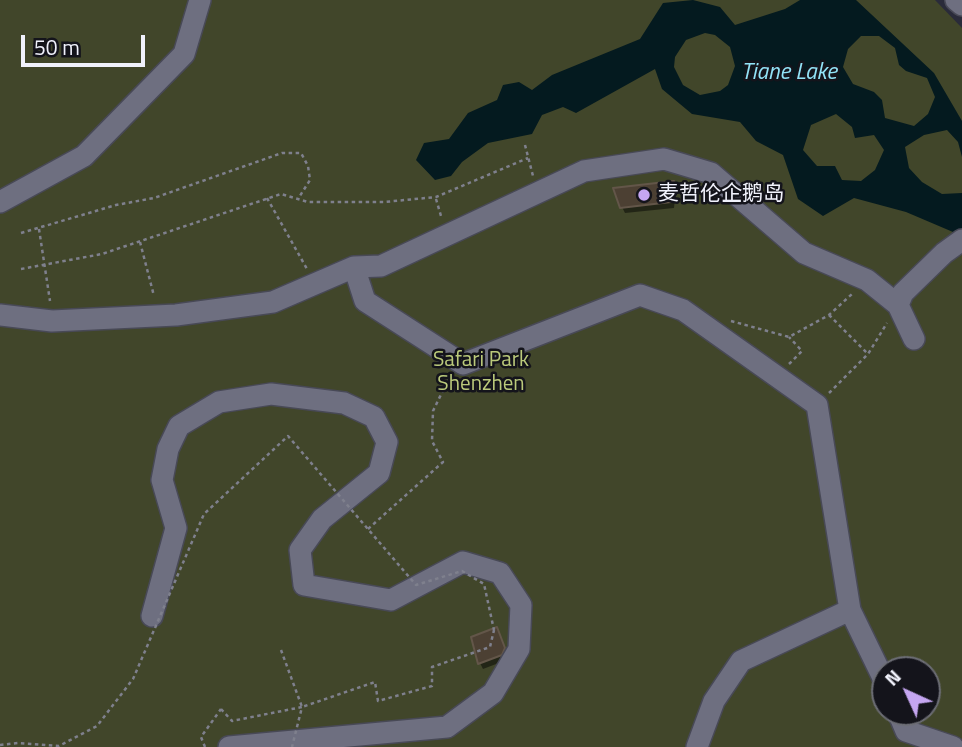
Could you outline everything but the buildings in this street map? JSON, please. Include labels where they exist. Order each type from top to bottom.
[{"type":"street","points":[[0,202],[84,156],[184,54],[200,0]]},
{"type":"street","points":[[956,0],[962,5]]},
{"type":"street","points":[[0,315],[52,321],[160,316],[273,302],[354,267],[381,266],[584,171],[664,159],[711,173],[804,253],[867,280],[898,305],[914,339]]},
{"type":"street","points":[[898,305],[903,293],[944,253],[962,240]]},
{"type":"street","points":[[354,267],[365,301],[463,364],[640,296],[683,310],[817,405],[849,610],[872,656]]},
{"type":"street","points":[[152,616],[176,528],[162,480],[168,449],[179,426],[219,401],[271,394],[344,403],[374,417],[387,442],[379,472],[323,519],[300,550],[304,585],[391,600],[463,562],[499,573],[521,605],[519,649],[493,693],[447,727],[229,747]]},
{"type":"street","points":[[697,747],[714,701],[741,661],[849,610]]},
{"type":"street","points":[[904,726],[906,731],[953,747]]},
{"type":"path","points":[[525,145],[537,193]]},
{"type":"path","points":[[21,233],[116,205],[154,198],[282,153],[301,153],[308,166],[310,180],[298,199]]},
{"type":"path","points":[[21,269],[102,254],[281,194],[308,202],[384,202],[436,197],[528,158]]},
{"type":"path","points":[[267,198],[315,284]]},
{"type":"path","points":[[39,229],[47,265],[52,321]]},
{"type":"path","points":[[140,241],[160,316]]},
{"type":"path","points":[[789,337],[829,315],[867,280]]},
{"type":"path","points":[[817,405],[867,354],[898,305]]},
{"type":"path","points":[[829,315],[867,354]]},
{"type":"path","points":[[711,330],[724,319],[789,337],[802,351],[777,377]]},
{"type":"path","points":[[368,529],[443,462],[432,441],[433,411],[446,380],[463,364]]},
{"type":"path","points":[[0,745],[18,743],[59,746],[97,726],[133,680],[204,514],[288,436],[416,585],[462,571],[484,584],[494,630],[489,647],[432,667],[432,686],[378,701],[375,682],[302,707],[232,721],[221,709],[201,737],[205,747]]},
{"type":"path","points":[[281,650],[302,707],[292,747]]},
{"type":"green space","name":"Safari Park Shenzhen","points":[[0,0],[935,0],[962,28],[962,747],[0,747]]},
{"type":"water","name":"Tiane Lake","points":[[693,0],[720,7],[735,25],[785,9],[800,0],[856,0],[934,73],[962,121],[962,157],[958,142],[947,130],[924,135],[905,147],[909,168],[922,182],[942,194],[962,193],[962,245],[953,232],[906,212],[854,198],[823,216],[798,199],[783,155],[756,141],[740,122],[692,114],[662,89],[655,69],[576,113],[563,107],[542,115],[532,134],[488,143],[462,162],[451,176],[435,180],[416,160],[424,143],[449,139],[468,113],[497,100],[503,85],[519,82],[532,90],[552,75],[640,39],[663,3]],"holes":[[[705,33],[715,35],[730,47],[735,66],[728,85],[720,91],[700,95],[683,85],[674,67],[675,57],[686,40]],[[861,36],[879,36],[895,48],[899,65],[906,71],[927,78],[935,97],[928,114],[914,126],[885,118],[882,100],[874,92],[853,84],[843,67],[848,49]],[[836,114],[852,127],[855,138],[874,135],[884,150],[875,170],[861,181],[842,180],[835,166],[817,166],[803,150],[811,125]]]},
{"type":"place","name":"麦哲伦企鹅岛","points":[[644,195]]}]
